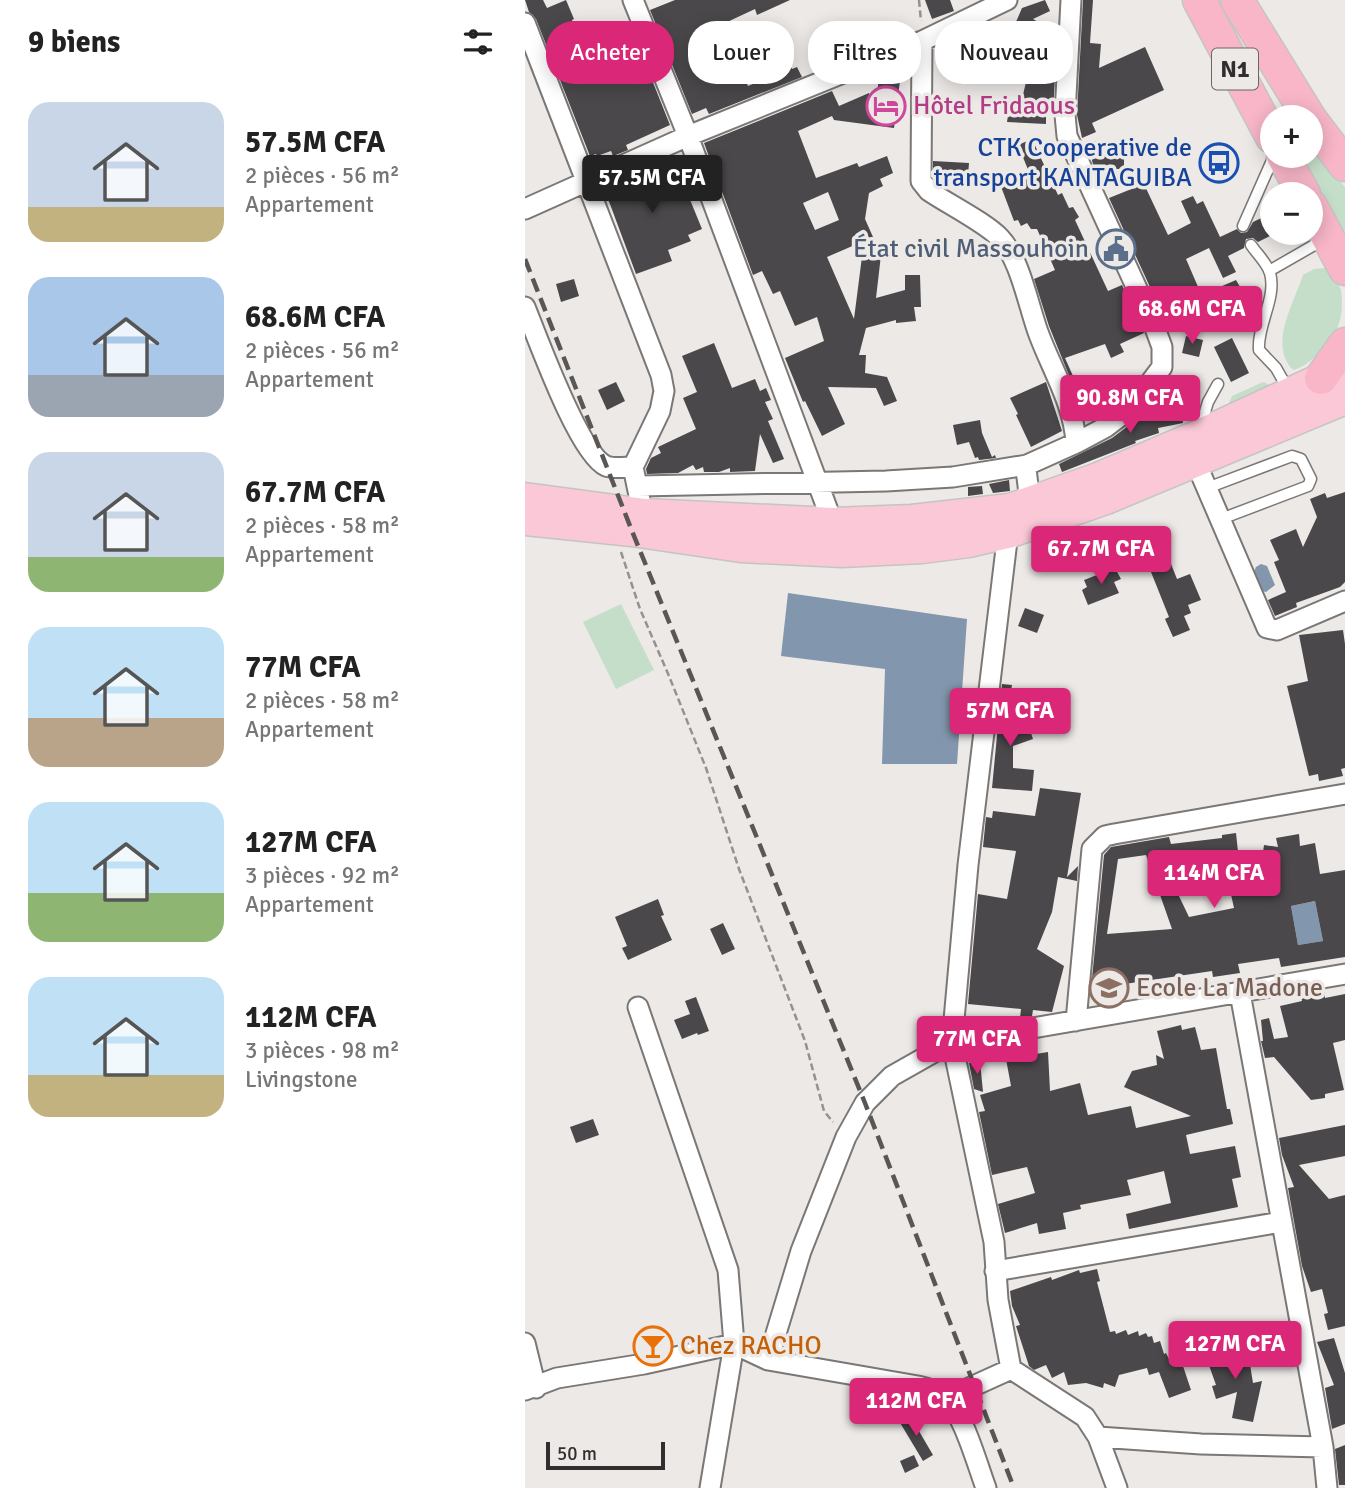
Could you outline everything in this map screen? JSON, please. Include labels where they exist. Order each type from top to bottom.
[{"type":"highway","name":"N1","points":[[1199,0],[1260,114]]},
{"type":"highway","name":"N1","points":[[1237,0],[1301,105]]},
{"type":"highway","name":"N1","points":[[1323,136],[1345,164]]},
{"type":"highway","points":[[1323,228],[1345,269]]},
{"type":"highway","points":[[1333,372],[1345,344]]},
{"type":"main road","points":[[1201,462],[1290,393],[1333,372]]},
{"type":"main road","points":[[640,500],[741,547],[842,552],[922,548],[1016,515],[1098,478],[1201,462],[1345,398]]},
{"type":"main road","points":[[525,498],[640,500],[833,523],[1016,515]]},
{"type":"main road","points":[[525,520],[613,529],[640,500]]},
{"type":"street","points":[[632,0],[688,136],[842,552]]},
{"type":"street","points":[[525,209],[688,136],[922,41],[1007,0]]},
{"type":"street","points":[[640,500],[818,484],[953,477],[1027,465],[1106,427],[1131,408],[1162,367],[1162,347],[1156,328],[1067,136],[1065,115],[1072,0]]},
{"type":"street","points":[[525,23],[631,294],[662,383],[660,411],[640,500]]},
{"type":"street","points":[[922,41],[921,181],[941,200],[999,236],[1011,251],[1039,334],[1068,406],[1076,443]]},
{"type":"street","points":[[525,307],[575,424],[595,458],[608,467],[640,500]]},
{"type":"street","points":[[1201,462],[1221,519],[1267,628],[1277,630],[1345,601]]},
{"type":"street","points":[[1027,465],[1016,515],[968,865],[952,1042],[994,1241],[998,1300],[1011,1369],[1085,1417],[1098,1437],[1117,1488]]},
{"type":"street","points":[[1076,1021],[1092,849],[1098,842],[1114,834],[1345,794]]},
{"type":"street","points":[[768,1360],[801,1251],[846,1137],[865,1103],[892,1076],[952,1042],[1345,974]]},
{"type":"street","points":[[1240,993],[1323,1447],[1327,1488]]},
{"type":"street","points":[[638,1007],[728,1270],[734,1345],[711,1488]]},
{"type":"street","points":[[995,1271],[1281,1222]]},
{"type":"street","points":[[525,1343],[530,1381],[643,1364],[734,1345],[768,1360],[918,1385],[947,1398],[960,1422],[980,1487]]},
{"type":"street","points":[[947,1398],[1011,1369]]},
{"type":"street","points":[[1098,1437],[1201,1444],[1323,1447]]},
{"type":"lane","points":[[1244,226],[1269,168]]},
{"type":"lane","points":[[1269,271],[1328,237]]},
{"type":"lane","points":[[1251,245],[1269,271],[1272,287],[1258,338],[1259,350],[1276,368],[1290,393]]},
{"type":"lane","points":[[1218,384],[1207,402],[1201,462],[1292,456],[1301,459],[1311,479],[1308,486],[1221,519]]},
{"type":"path","points":[[919,0],[922,41]]},
{"type":"path","points":[[613,529],[640,609],[706,768],[739,869],[805,1041],[824,1111],[846,1137]]},
{"type":"green space","points":[[1323,161],[1345,187],[1345,245],[1323,205],[1323,182],[1310,182],[1303,168],[1323,168]]},
{"type":"green space","points":[[1325,268],[1333,275],[1341,290],[1342,309],[1338,327],[1323,349],[1293,370],[1283,349],[1289,311],[1303,275],[1314,269]]},
{"type":"green space","points":[[1263,382],[1268,384],[1270,389],[1231,406],[1229,403],[1232,396]]},
{"type":"green space","points":[[621,604],[654,670],[616,689],[583,622]]},
{"type":"water","points":[[1261,564],[1267,566],[1275,585],[1266,592],[1262,591],[1254,572]]},
{"type":"water","points":[[788,593],[967,619],[957,764],[882,764],[885,669],[781,656]]},
{"type":"water","points":[[1315,901],[1323,941],[1298,945],[1291,906]]},
{"type":"building","points":[[525,0],[543,0],[547,8],[566,0],[574,19],[546,21],[546,44],[536,19],[529,12]]},
{"type":"building","points":[[675,0],[790,0],[757,15],[755,9],[729,21],[688,21],[688,84],[784,84],[709,114],[706,108],[692,114],[674,69],[674,21],[654,21],[650,10]]},
{"type":"building","points":[[925,0],[950,0],[954,11],[932,19]]},
{"type":"building","points":[[1045,0],[1050,11],[1033,19],[1036,21],[1016,21],[1022,8]]},
{"type":"building","points":[[1083,0],[1093,0],[1090,43],[1101,44],[1099,68],[1145,47],[1164,90],[1092,123],[1096,132],[1082,138],[1077,115]]},
{"type":"building","points":[[797,67],[802,77],[794,80],[794,68]]},
{"type":"building","points":[[562,84],[654,84],[670,125],[626,145],[628,150],[613,156],[611,151],[590,156]]},
{"type":"building","points":[[878,84],[900,84],[894,128],[834,120],[832,116],[798,131],[816,178],[857,163],[859,167],[887,156],[893,173],[880,179],[883,186],[869,193],[865,219],[881,255],[876,298],[905,290],[905,275],[920,275],[921,307],[914,307],[916,321],[896,323],[896,320],[866,328],[859,355],[866,355],[865,373],[887,377],[897,401],[884,406],[876,388],[828,387],[845,424],[822,436],[805,401],[803,402],[785,358],[824,341],[817,317],[795,326],[780,291],[773,294],[762,271],[753,275],[704,143],[832,91],[839,106],[869,93],[875,107]],"holes":[[[828,192],[839,220],[815,230],[803,203]],[[864,241],[854,319],[827,257]]]},
{"type":"building","points":[[1026,84],[1055,84],[1053,112],[1046,112],[1046,124],[1007,122],[1010,101],[1021,103]]},
{"type":"building","points":[[1032,139],[1058,195],[1062,193],[1069,208],[1073,207],[1079,217],[1075,220],[1108,291],[1122,285],[1144,333],[1120,344],[1124,352],[1111,358],[1105,344],[1065,358],[1085,403],[1081,405],[1049,326],[1034,279],[1055,270],[1037,229],[1031,229],[1027,223],[1021,226],[1018,220],[1014,221],[1000,184],[1029,172],[1018,145]]},
{"type":"building","points":[[1095,141],[1124,144],[1124,169],[1095,169],[1092,161]]},
{"type":"building","points":[[666,159],[678,187],[684,185],[702,229],[688,235],[691,241],[668,250],[672,261],[636,274],[604,188]]},
{"type":"building","points":[[933,161],[969,163],[968,176],[951,175],[951,181],[936,180],[933,177]]},
{"type":"building","points":[[1144,184],[1168,235],[1191,223],[1181,201],[1193,196],[1197,204],[1203,201],[1220,237],[1237,229],[1241,233],[1247,232],[1253,222],[1260,219],[1260,241],[1246,239],[1244,248],[1228,256],[1236,272],[1223,278],[1209,248],[1186,259],[1202,296],[1162,313],[1109,198]]},
{"type":"building","points":[[574,279],[579,296],[561,302],[556,284]]},
{"type":"building","points":[[1236,280],[1249,302],[1227,314],[1213,290]]},
{"type":"building","points":[[1186,336],[1203,340],[1199,357],[1182,353]]},
{"type":"building","points":[[1232,338],[1249,373],[1231,382],[1214,347]]},
{"type":"building","points":[[714,343],[732,388],[755,379],[760,391],[766,388],[771,400],[765,402],[773,419],[768,421],[784,459],[773,463],[760,434],[755,471],[730,472],[730,468],[719,472],[704,472],[703,467],[696,470],[693,465],[678,473],[647,474],[646,469],[651,458],[661,453],[658,447],[696,429],[683,398],[697,392],[682,356]]},
{"type":"building","points":[[616,382],[625,401],[607,410],[598,390]]},
{"type":"building","points":[[1046,382],[1062,431],[1031,447],[1010,398]]},
{"type":"building","points":[[1180,397],[1183,423],[1158,428],[1159,433],[1062,472],[1059,464],[1112,438],[1132,423],[1167,414],[1165,399]]},
{"type":"building","points":[[980,420],[982,433],[992,457],[995,455],[996,458],[979,460],[978,457],[975,458],[969,442],[957,445],[953,425]]},
{"type":"building","points":[[1009,480],[1010,491],[993,493],[989,484]]},
{"type":"building","points":[[982,486],[983,494],[968,496],[968,487]]},
{"type":"building","points":[[1345,492],[1345,582],[1340,587],[1296,603],[1297,607],[1275,616],[1268,600],[1286,592],[1274,562],[1279,560],[1270,540],[1296,529],[1303,547],[1317,517],[1310,499],[1325,493],[1327,498]]},
{"type":"building","points":[[1160,551],[1164,561],[1169,559],[1177,579],[1190,574],[1201,600],[1188,605],[1191,613],[1184,616],[1190,630],[1173,637],[1165,619],[1169,617],[1145,557]]},
{"type":"building","points":[[1115,568],[1121,579],[1114,582],[1119,593],[1088,605],[1082,590],[1087,587],[1084,580]]},
{"type":"building","points":[[1025,608],[1044,615],[1037,633],[1018,626]]},
{"type":"building","points":[[1343,630],[1345,768],[1341,769],[1343,776],[1319,781],[1318,774],[1309,776],[1287,686],[1308,681],[1299,635]]},
{"type":"building","points":[[1002,684],[1012,685],[1009,702],[1016,703],[1012,727],[1027,721],[1033,739],[1013,746],[1013,768],[1034,770],[1032,791],[992,788]]},
{"type":"building","points":[[1040,788],[1081,793],[1067,877],[1078,866],[1077,881],[1058,877],[1052,912],[1037,949],[1064,966],[1052,1012],[1033,1010],[1032,1016],[1020,1018],[1021,1009],[968,1004],[978,894],[1007,899],[1016,851],[983,847],[986,817],[992,818],[993,811],[1035,816]]},
{"type":"building","points":[[1236,833],[1239,861],[1262,860],[1264,845],[1278,847],[1276,838],[1299,834],[1300,846],[1315,843],[1320,874],[1345,870],[1345,957],[1281,967],[1279,958],[1238,964],[1240,973],[1213,977],[1212,971],[1091,989],[1104,855],[1111,847],[1169,837],[1171,844],[1222,838],[1222,835]],"holes":[[[1146,855],[1172,929],[1107,934],[1118,859]],[[1228,881],[1234,908],[1189,917],[1177,892],[1204,889],[1204,885]],[[1315,901],[1323,941],[1298,945],[1291,906]]]},
{"type":"building","points":[[658,899],[664,915],[661,916],[672,940],[628,960],[622,948],[627,946],[615,917]]},
{"type":"building","points":[[723,923],[735,949],[722,955],[710,929]]},
{"type":"building","points":[[1324,991],[1325,998],[1345,994],[1345,1040],[1333,1043],[1344,1090],[1325,1094],[1325,1098],[1311,1100],[1274,1057],[1265,1058],[1261,1041],[1261,1020],[1269,1018],[1274,1039],[1288,1037],[1280,1006],[1302,1001],[1301,996]]},
{"type":"building","points":[[696,997],[709,1031],[682,1039],[674,1020],[690,1014],[685,1001]]},
{"type":"building","points":[[1181,1025],[1182,1030],[1195,1027],[1201,1050],[1216,1048],[1227,1109],[1230,1109],[1233,1124],[1186,1135],[1190,1154],[1235,1146],[1241,1177],[1232,1179],[1238,1207],[1129,1229],[1126,1214],[1171,1203],[1164,1171],[1127,1180],[1131,1195],[1080,1205],[1081,1209],[1063,1213],[1066,1229],[1039,1234],[1037,1223],[1005,1233],[998,1204],[1035,1193],[1027,1167],[992,1175],[979,1112],[985,1111],[980,1095],[1011,1086],[1006,1059],[1048,1052],[1050,1091],[1080,1083],[1088,1115],[1131,1106],[1136,1128],[1191,1116],[1124,1087],[1132,1071],[1157,1065],[1156,1055],[1164,1059],[1157,1031]]},
{"type":"building","points":[[980,1061],[983,1092],[974,1089],[969,1063]]},
{"type":"building","points":[[593,1119],[599,1135],[576,1143],[570,1127]]},
{"type":"building","points":[[1345,1125],[1345,1156],[1299,1165],[1329,1199],[1345,1195],[1345,1326],[1328,1330],[1324,1314],[1328,1313],[1322,1289],[1311,1292],[1302,1266],[1288,1188],[1294,1187],[1282,1155],[1279,1138]]},
{"type":"building","points":[[1097,1269],[1100,1281],[1097,1282],[1110,1332],[1115,1331],[1116,1334],[1126,1330],[1128,1335],[1138,1331],[1139,1336],[1146,1333],[1148,1337],[1152,1336],[1154,1343],[1160,1341],[1164,1354],[1166,1353],[1169,1359],[1180,1357],[1191,1390],[1169,1398],[1159,1372],[1149,1375],[1147,1368],[1119,1375],[1115,1387],[1104,1383],[1103,1388],[1086,1383],[1068,1385],[1064,1372],[1052,1378],[1046,1365],[1034,1370],[1029,1366],[1016,1326],[1020,1325],[1012,1306],[1010,1291],[1051,1277],[1052,1280],[1079,1270],[1080,1273]]},
{"type":"building","points":[[1334,1338],[1345,1373],[1345,1424],[1332,1429],[1325,1388],[1334,1385],[1317,1342]]},
{"type":"building","points":[[1247,1346],[1253,1383],[1262,1381],[1253,1422],[1232,1418],[1237,1392],[1216,1399],[1212,1386],[1216,1385],[1205,1354]]},
{"type":"building","points":[[909,1414],[933,1455],[923,1461],[899,1421]]},
{"type":"building","points":[[1345,1445],[1345,1485],[1339,1485],[1335,1449]]},
{"type":"building","points":[[914,1455],[919,1466],[905,1473],[900,1461]]},
{"type":"railway","points":[[525,259],[632,531],[865,1103],[1014,1488]]},
{"type":"place","name":"Hôtel Fridaous","points":[[886,106]]},
{"type":"place","name":"CTK Cooperative de transport KANTAGUIBA","points":[[1219,163]]},
{"type":"place","name":"État civil Massouhoin","points":[[1116,249]]},
{"type":"place","name":"Ecole La Madone","points":[[1109,988]]},
{"type":"place","name":"Chez RACHO","points":[[653,1346]]}]
